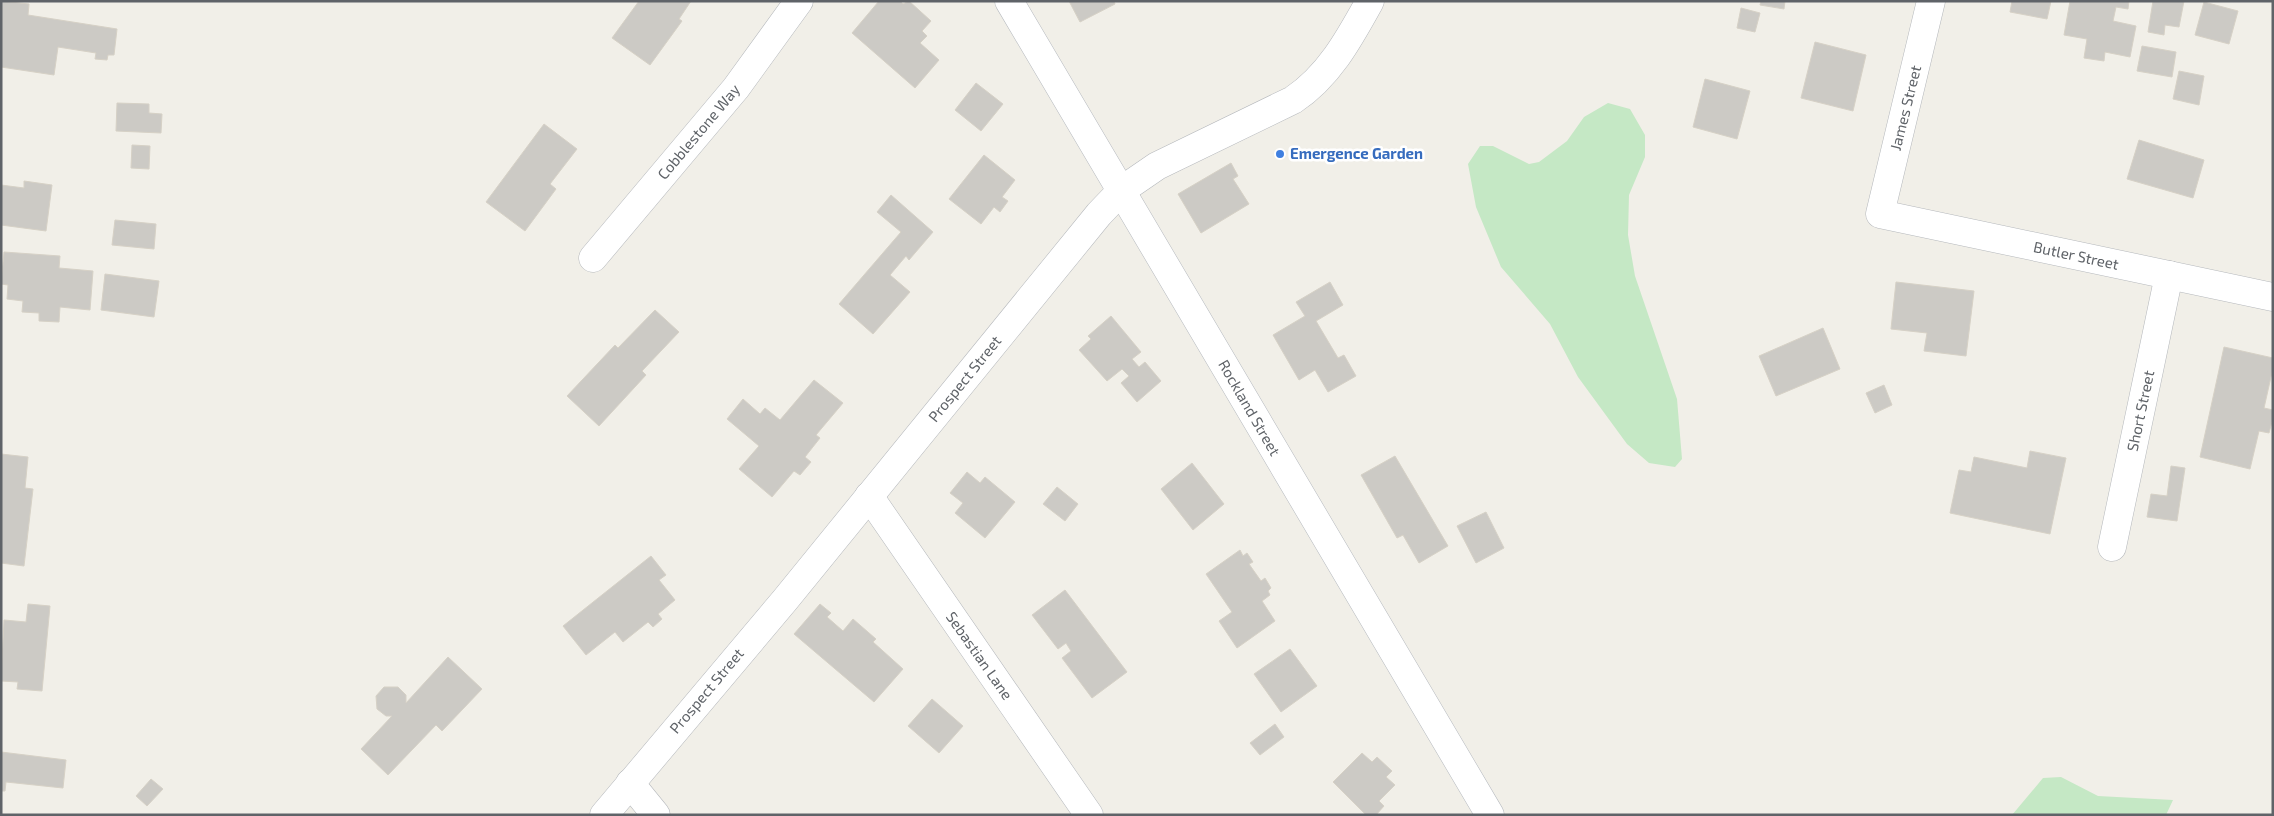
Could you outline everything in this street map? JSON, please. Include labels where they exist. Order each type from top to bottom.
[{"type":"street","name":"Cobblestone Way","points":[[593,258],[736,88],[799,1]]},
{"type":"street","name":"Rockland Street","points":[[1009,1],[1490,815]]},
{"type":"street","name":"Prospect Street","points":[[604,815],[785,600],[1099,214],[1122,190],[1157,166],[1293,100],[1308,89],[1330,66],[1370,1]]},
{"type":"street","name":"James Street","points":[[1880,214],[1931,1]]},
{"type":"street","name":"Butler Street","points":[[1880,214],[2273,297]]},
{"type":"street","name":"Short Street","points":[[2112,547],[2169,275]]},
{"type":"street","name":"Sebastian Lane","points":[[869,496],[1090,815]]},
{"type":"street","points":[[630,783],[656,815]]},
{"type":"green space","points":[[1608,103],[1630,109],[1645,135],[1645,157],[1629,195],[1628,235],[1635,276],[1677,399],[1682,459],[1675,467],[1649,463],[1627,444],[1578,377],[1550,324],[1501,267],[1476,207],[1468,164],[1480,146],[1493,146],[1529,164],[1539,162],[1567,141],[1584,117]]},
{"type":"green space","points":[[2061,777],[2098,796],[2173,800],[2166,815],[2012,815],[2043,778]]},
{"type":"building","points":[[1,1],[29,4],[28,15],[117,29],[114,55],[108,55],[107,60],[95,59],[96,53],[58,47],[54,75],[1,67]]},
{"type":"building","points":[[639,1],[691,1],[679,19],[682,21],[650,65],[612,38]]},
{"type":"building","points":[[879,1],[900,1],[903,4],[909,1],[931,21],[922,31],[927,36],[920,43],[939,60],[915,88],[852,33]]},
{"type":"building","points":[[1069,1],[1114,1],[1115,4],[1080,22]]},
{"type":"building","points":[[1761,1],[1785,1],[1784,9],[1760,5]]},
{"type":"building","points":[[2012,1],[2051,1],[2047,19],[2010,12]]},
{"type":"building","points":[[2070,1],[2129,1],[2128,9],[2116,7],[2113,21],[2136,26],[2130,57],[2105,52],[2104,61],[2084,58],[2087,39],[2064,35]]},
{"type":"building","points":[[2153,1],[2184,1],[2179,27],[2165,25],[2164,35],[2148,32]]},
{"type":"building","points":[[2204,2],[2238,11],[2229,44],[2195,35]]},
{"type":"building","points":[[1741,8],[1760,13],[1755,32],[1737,28]]},
{"type":"building","points":[[1815,42],[1866,55],[1853,111],[1801,98]]},
{"type":"building","points":[[2142,46],[2176,52],[2172,77],[2137,71]]},
{"type":"building","points":[[2179,71],[2204,76],[2199,105],[2173,99]]},
{"type":"building","points":[[1705,79],[1750,91],[1737,139],[1693,127]]},
{"type":"building","points":[[976,83],[1003,104],[981,131],[955,110]]},
{"type":"building","points":[[117,103],[149,104],[149,113],[162,114],[161,133],[116,131]]},
{"type":"building","points":[[544,124],[577,149],[550,184],[556,189],[525,231],[486,202]]},
{"type":"building","points":[[2139,140],[2204,160],[2193,198],[2127,179]]},
{"type":"building","points":[[132,145],[150,146],[149,169],[131,168]]},
{"type":"building","points":[[984,155],[1015,180],[1002,197],[1008,201],[1000,212],[994,207],[981,224],[949,199]]},
{"type":"building","points":[[1231,163],[1238,176],[1233,179],[1249,204],[1201,233],[1178,194]]},
{"type":"building","points":[[24,181],[52,185],[46,231],[1,225],[1,185],[24,188]]},
{"type":"building","points":[[891,195],[933,232],[909,260],[906,256],[890,275],[910,292],[873,334],[839,304],[901,232],[877,212]]},
{"type":"building","points":[[115,220],[156,224],[154,249],[112,245]]},
{"type":"building","points":[[4,252],[60,256],[59,268],[93,271],[90,310],[60,307],[59,322],[39,321],[39,313],[22,312],[23,301],[7,299],[8,285],[1,284]]},
{"type":"building","points":[[105,274],[159,281],[154,317],[101,310]]},
{"type":"building","points":[[1330,282],[1343,305],[1316,321],[1338,358],[1344,355],[1356,376],[1328,392],[1315,370],[1299,380],[1273,335],[1305,316],[1296,302]]},
{"type":"building","points":[[1896,282],[1974,291],[1966,356],[1924,351],[1927,333],[1891,329]]},
{"type":"building","points":[[655,310],[679,332],[642,371],[646,375],[599,426],[567,396],[615,345],[618,348]]},
{"type":"building","points":[[1111,316],[1141,352],[1132,359],[1139,367],[1145,362],[1161,381],[1137,402],[1121,383],[1129,376],[1122,369],[1107,381],[1079,350],[1091,339],[1088,336]]},
{"type":"building","points":[[1823,328],[1840,369],[1776,396],[1759,356]]},
{"type":"building","points":[[2224,347],[2273,358],[2273,368],[2264,408],[2273,410],[2273,418],[2269,433],[2259,431],[2250,469],[2200,457]]},
{"type":"building","points":[[814,380],[843,403],[816,435],[820,438],[805,457],[811,462],[800,475],[794,471],[772,497],[739,469],[759,446],[727,419],[743,399],[760,414],[765,408],[780,420]]},
{"type":"building","points":[[1884,385],[1892,405],[1875,413],[1866,393]]},
{"type":"building","points":[[2030,451],[2066,458],[2050,534],[1950,513],[1959,470],[1971,472],[1974,457],[2027,468]]},
{"type":"building","points":[[1,454],[28,457],[25,488],[33,489],[24,566],[1,563]]},
{"type":"building","points":[[1395,456],[1448,546],[1419,563],[1403,535],[1397,538],[1361,475]]},
{"type":"building","points":[[1192,463],[1224,504],[1193,530],[1161,489]]},
{"type":"building","points":[[2171,466],[2185,468],[2177,521],[2147,517],[2151,494],[2167,496]]},
{"type":"building","points":[[967,472],[980,483],[985,477],[1015,502],[985,538],[955,513],[963,503],[950,493]]},
{"type":"building","points":[[1057,487],[1078,504],[1065,521],[1043,504]]},
{"type":"building","points":[[1486,512],[1504,548],[1476,563],[1457,526]]},
{"type":"building","points":[[1240,550],[1243,556],[1247,553],[1253,562],[1249,564],[1261,581],[1265,578],[1271,588],[1268,591],[1270,595],[1262,601],[1275,621],[1237,648],[1219,621],[1232,612],[1206,574]]},
{"type":"building","points":[[651,556],[666,575],[659,580],[675,600],[658,614],[662,619],[653,627],[648,622],[623,642],[615,632],[586,655],[563,626]]},
{"type":"building","points":[[1065,590],[1127,672],[1092,698],[1062,658],[1071,651],[1066,643],[1058,649],[1032,615]]},
{"type":"building","points":[[28,604],[50,606],[42,691],[17,689],[18,682],[1,681],[4,620],[26,622]]},
{"type":"building","points":[[820,604],[831,613],[827,617],[843,631],[853,619],[876,639],[873,642],[903,669],[874,702],[794,634]]},
{"type":"building","points":[[1290,649],[1317,686],[1281,712],[1254,674]]},
{"type":"building","points":[[448,657],[482,689],[442,731],[436,725],[388,775],[361,749],[392,716],[386,716],[377,709],[376,696],[384,687],[398,687],[406,695],[406,703]]},
{"type":"building","points":[[932,699],[963,726],[939,753],[908,726]]},
{"type":"building","points":[[1275,724],[1284,737],[1260,755],[1250,743]]},
{"type":"building","points":[[1,752],[66,760],[63,788],[6,782],[5,791],[1,791]]},
{"type":"building","points":[[1362,753],[1372,762],[1377,757],[1392,771],[1386,777],[1395,785],[1379,801],[1384,806],[1376,815],[1366,815],[1333,782]]},
{"type":"building","points":[[151,779],[163,789],[147,806],[136,796]]},
{"type":"place","name":"Emergence Garden","points":[[1280,154]]}]
